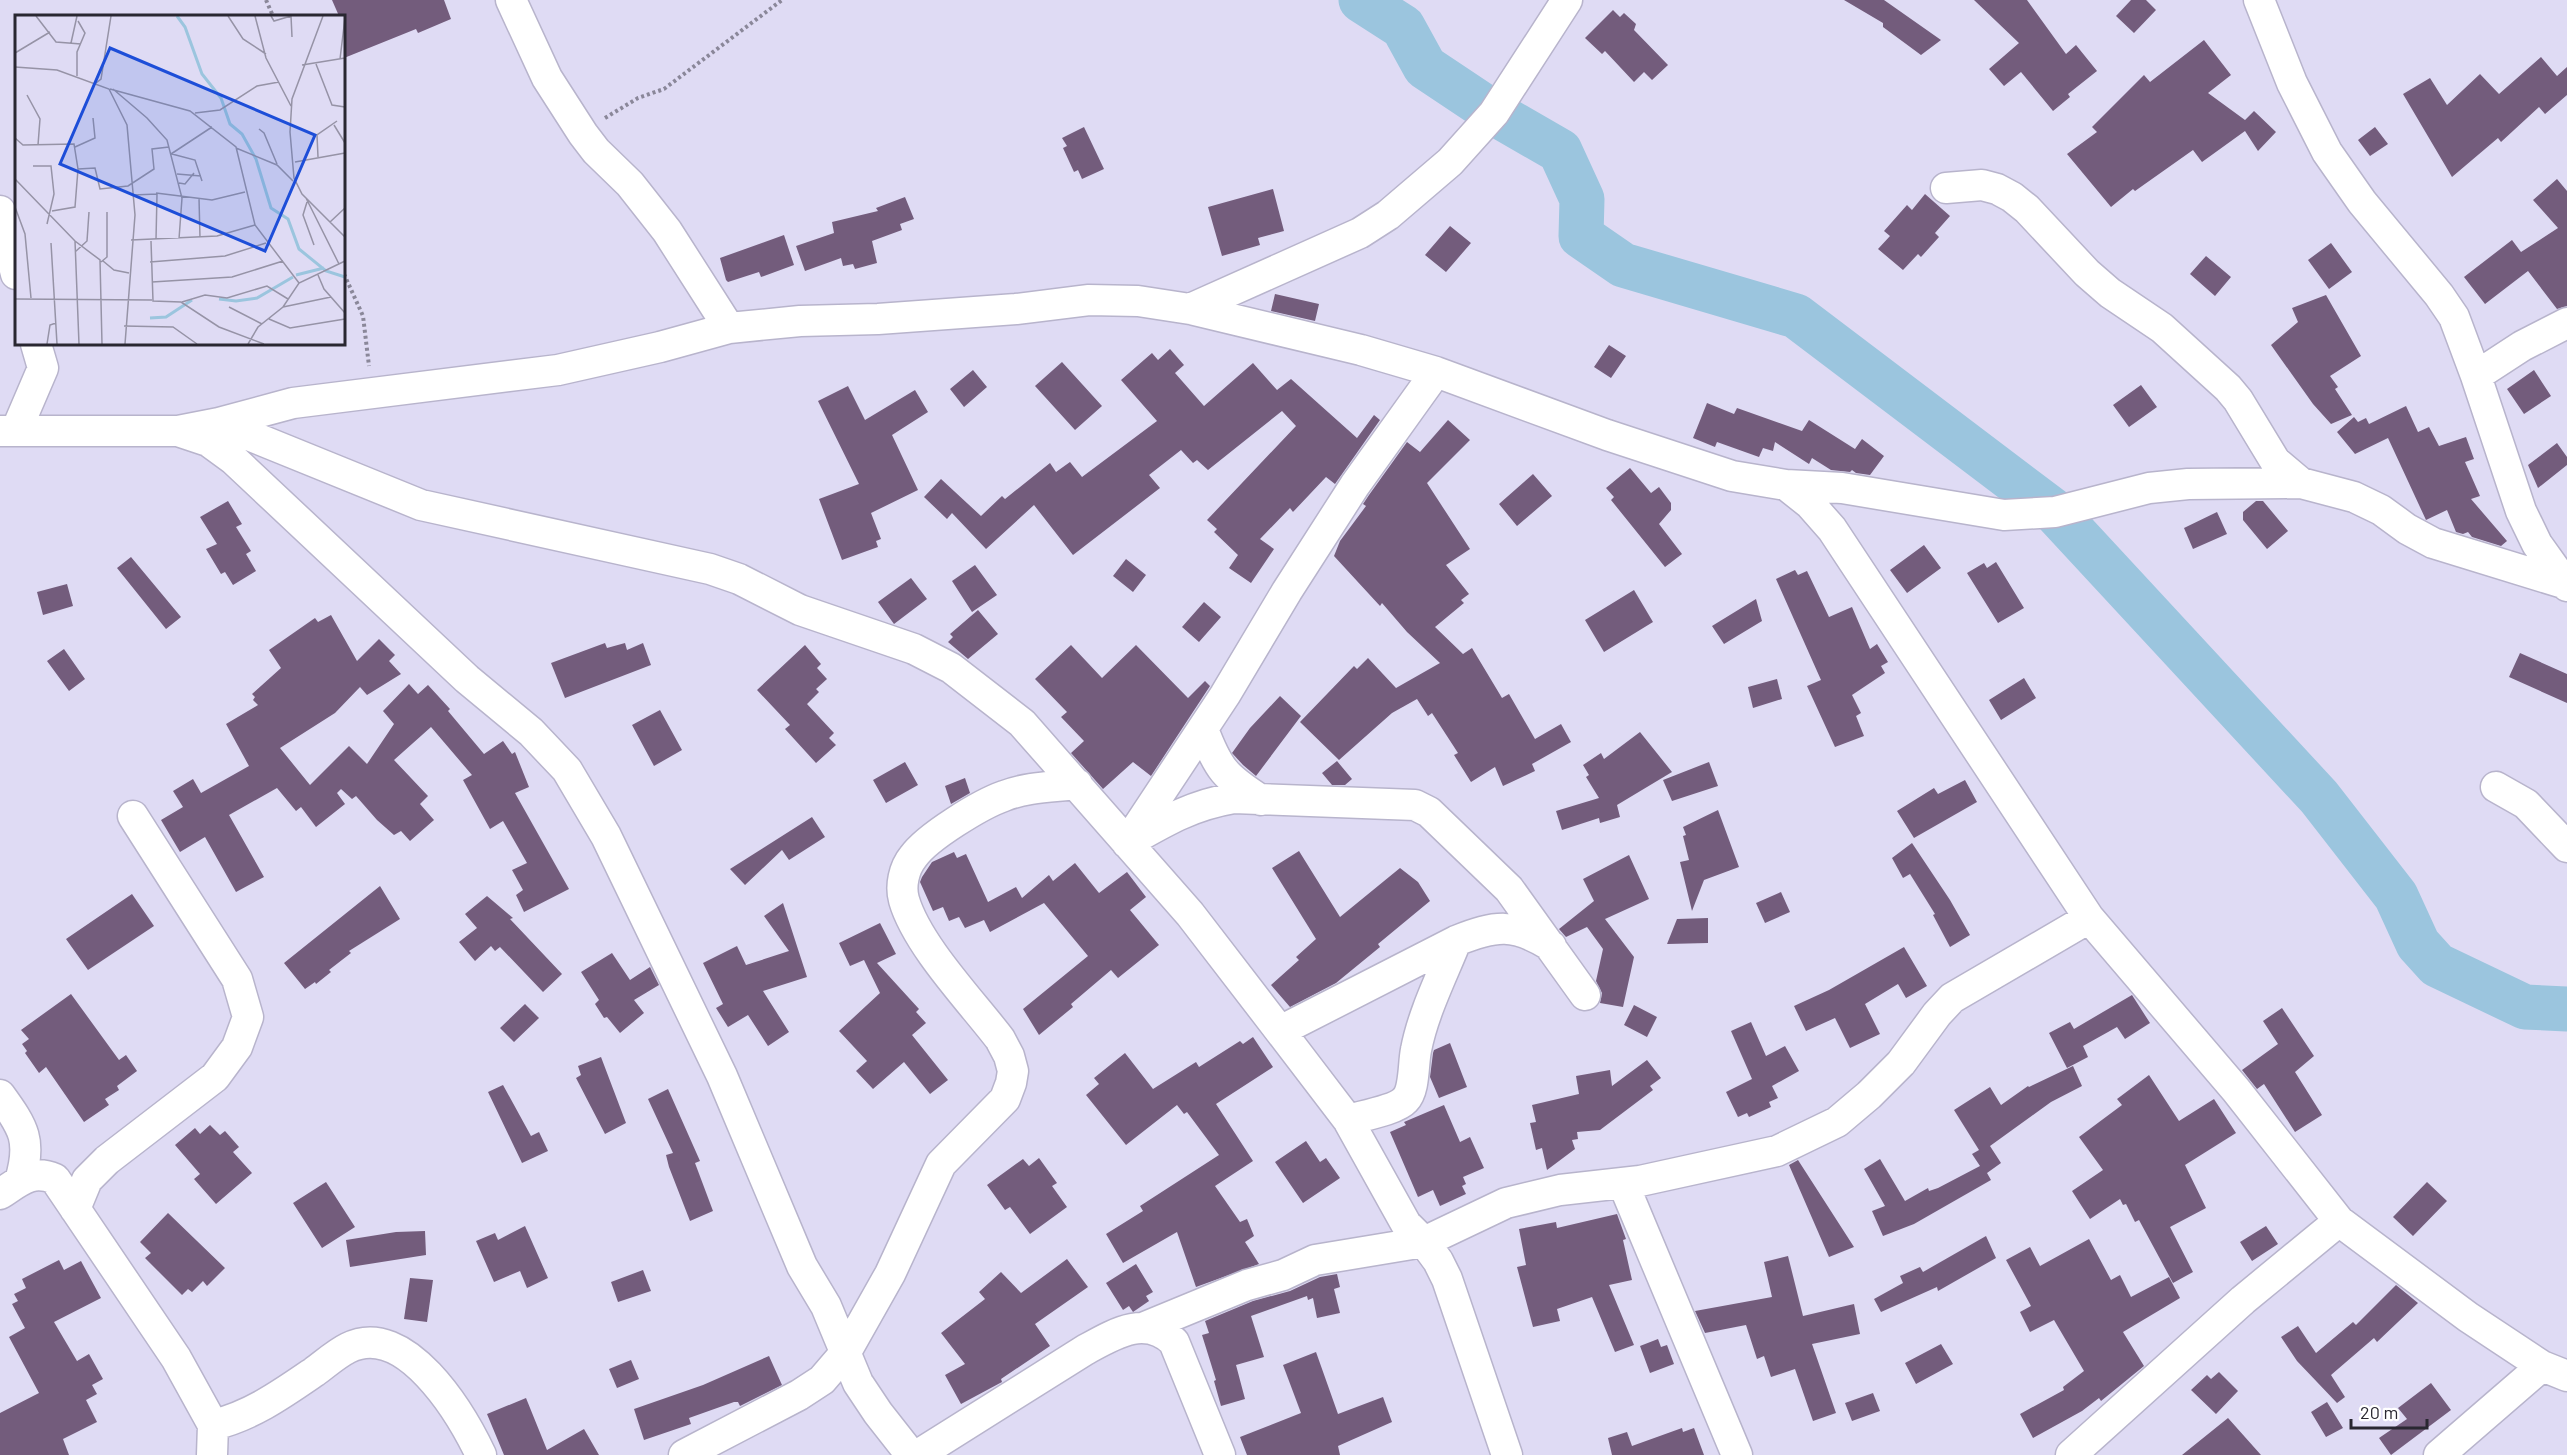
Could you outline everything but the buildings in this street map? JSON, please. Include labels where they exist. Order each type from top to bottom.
[{"type":"street","points":[[511,0],[547,78],[583,134],[596,151],[630,184],[667,231],[729,328]]},
{"type":"street","points":[[1190,309],[1359,233],[1388,215],[1449,162],[1494,113],[1567,0]]},
{"type":"street","points":[[2259,0],[2292,83],[2327,152],[2368,210],[2439,295],[2454,317],[2521,511],[2537,544],[2565,585]]},
{"type":"street","points":[[1946,188],[1982,185],[2012,196],[2027,208],[2086,273],[2109,293],[2162,328],[2228,387],[2275,461],[2301,483]]},
{"type":"street","points":[[0,211],[15,270]]},
{"type":"street","points":[[36,345],[42,368],[8,431],[178,431],[219,423],[293,403],[558,370],[660,347],[729,328],[800,321],[1016,309],[1089,300],[1138,301],[1190,309],[1361,350],[1436,372],[1607,435],[1721,473],[1786,485],[1842,488],[2012,515],[2055,512],[2149,488],[2188,484],[2301,483],[2354,497],[2381,510],[2407,529],[2433,543],[2565,585]]},
{"type":"street","points":[[2476,376],[2522,346],[2567,323]]},
{"type":"street","points":[[1126,843],[1203,729],[1355,485],[1436,372]]},
{"type":"street","points":[[219,423],[421,505],[710,568],[739,579],[800,610],[914,649],[951,668],[1022,723],[1190,914],[1348,1120],[1406,1224],[1424,1242],[1448,1279],[1507,1455]]},
{"type":"street","points":[[178,431],[208,441],[234,460],[467,679],[531,732],[567,770],[606,836],[722,1076],[802,1266],[826,1306],[858,1383],[910,1455]]},
{"type":"street","points":[[1786,485],[1810,504],[1832,529],[2089,918],[2236,1090],[2339,1221],[2468,1317],[2554,1371],[2439,1455]]},
{"type":"street","points":[[1203,729],[1215,760],[1235,783],[1261,800]]},
{"type":"street","points":[[684,1455],[799,1395],[822,1380],[846,1352],[890,1274],[941,1164],[1005,1099],[1013,1071],[1009,1056],[1000,1039],[922,940],[911,920],[903,897],[904,874],[913,856],[935,836],[984,804],[1026,790],[1077,784]]},
{"type":"street","points":[[2496,787],[2526,804],[2567,847]]},
{"type":"street","points":[[1126,843],[1170,818],[1206,803],[1234,798],[1415,805],[1429,812],[1509,889],[1585,995]]},
{"type":"street","points":[[75,1209],[87,1180],[106,1160],[215,1077],[237,1047],[248,1017],[237,979],[133,816]]},
{"type":"street","points":[[918,1455],[1110,1336],[1145,1327],[1247,1285],[1283,1275],[1315,1260],[1424,1242],[1506,1203],[1560,1190],[1623,1183],[1777,1151],[1837,1122],[1869,1095],[1901,1063],[1937,1014],[1952,998],[2089,918]]},
{"type":"street","points":[[1280,1031],[1456,941],[1484,930],[1509,928],[1531,934],[1551,946]]},
{"type":"street","points":[[1348,1120],[1396,1106],[1406,1100],[1423,1026],[1456,941]]},
{"type":"street","points":[[0,1095],[18,1120],[25,1139],[27,1159],[10,1188]]},
{"type":"street","points":[[10,1188],[32,1175],[43,1174],[55,1179],[176,1358],[213,1425],[212,1455]]},
{"type":"street","points":[[1623,1183],[1737,1455]]},
{"type":"street","points":[[2071,1455],[2234,1308],[2339,1221]]},
{"type":"street","points":[[1145,1327],[1162,1331],[1174,1342],[1220,1455]]},
{"type":"street","points":[[213,1425],[248,1413],[283,1394],[348,1348],[364,1343],[382,1344],[398,1350],[418,1364],[450,1402],[481,1455]]},
{"type":"path","points":[[266,0],[273,15]]},
{"type":"path","points":[[583,134],[612,112],[638,98],[664,89],[782,0]]},
{"type":"path","points":[[345,276],[363,316],[369,366],[387,391]]},
{"type":"waterway","points":[[1361,0],[1403,27],[1425,67],[1494,113],[1560,151],[1582,199],[1581,236],[1623,265],[1796,316],[2055,512],[2319,797],[2396,896],[2418,944],[2437,965],[2525,1007],[2567,1009]]}]
